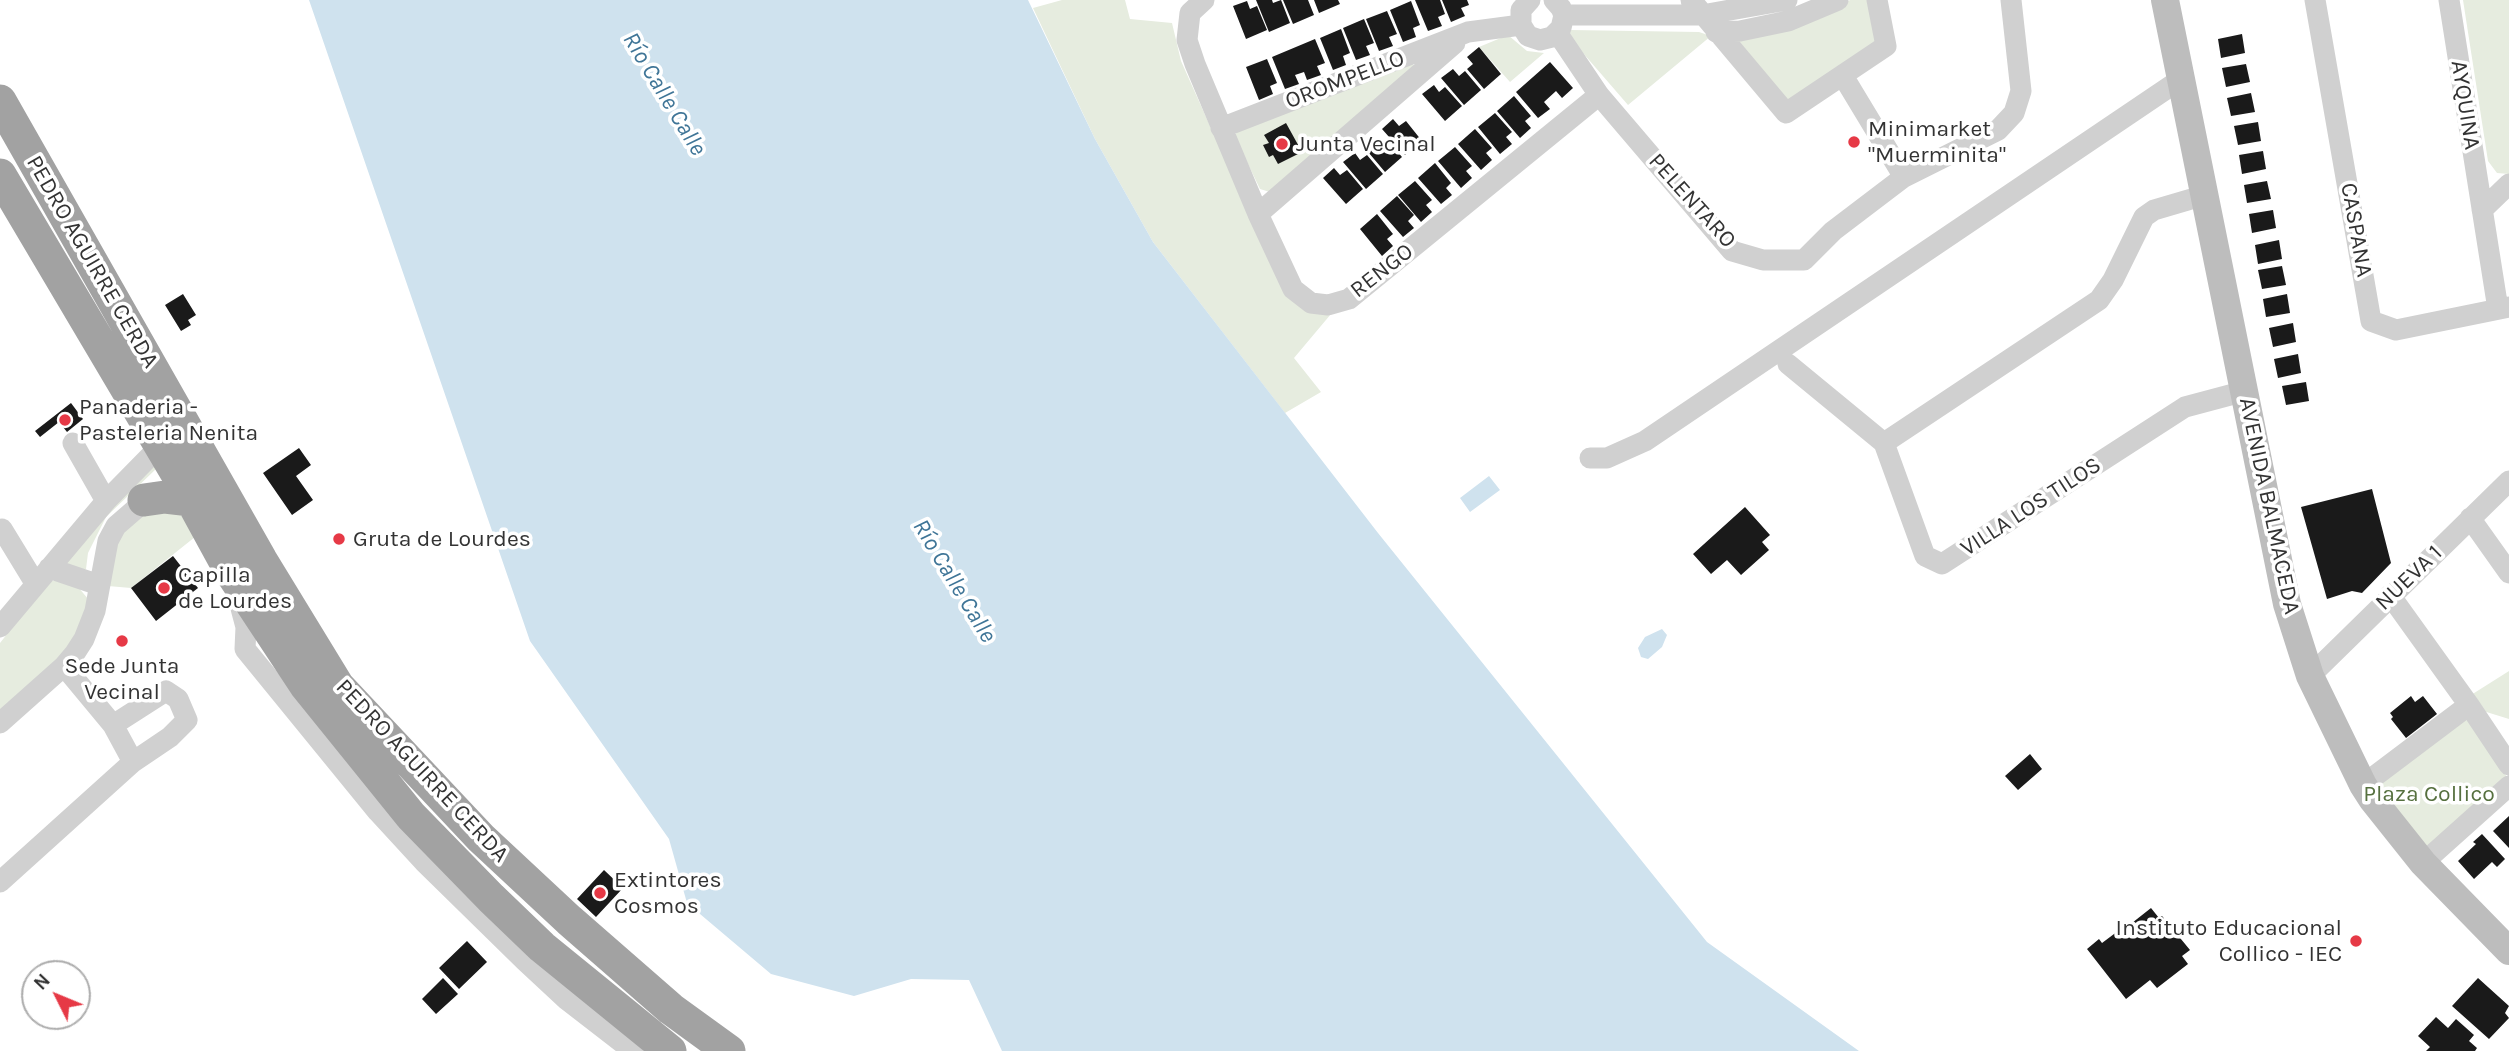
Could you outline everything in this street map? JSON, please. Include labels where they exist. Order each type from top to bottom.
[{"type":"highway","name":"PEDRO AGUIRRE CERDA","points":[[0,101],[159,442]]},
{"type":"highway","name":"PEDRO AGUIRRE CERDA","points":[[0,175],[159,442],[261,560],[338,686],[500,856],[671,1009],[729,1051]]},
{"type":"highway","name":"PEDRO AGUIRRE CERDA","points":[[192,479],[232,574],[306,686],[411,816],[542,947],[670,1051]]},
{"type":"highway","points":[[144,500],[164,497],[192,479]]},
{"type":"main road","name":"AVENIDA BALMACEDA","points":[[2165,0],[2287,604],[2309,676],[2362,785],[2423,863],[2509,951]]},
{"type":"street","name":"RENGO","points":[[1204,0],[1190,13],[1187,40],[1221,128],[1293,289],[1311,303],[1328,305],[1349,299],[1600,95]]},
{"type":"street","points":[[1530,0],[1521,10],[1521,25],[1534,39],[1546,40],[1558,16],[1787,0]]},
{"type":"street","points":[[1716,32],[1740,31],[1788,21],[1838,0]]},
{"type":"street","points":[[1697,8],[1786,113],[1886,46],[1877,0]]},
{"type":"street","name":"PELENTARO","points":[[1558,16],[1600,95],[1731,251],[1763,260],[1804,260],[1833,231],[1905,177],[1998,130],[2014,113],[2021,91],[2011,0]]},
{"type":"street","name":"CASPANA","points":[[2315,0],[2371,321],[2396,330],[2503,308]]},
{"type":"street","name":"AYQUINA","points":[[2449,0],[2482,210],[2503,308]]},
{"type":"street","name":"OROMPELLO","points":[[1221,128],[1468,32],[1521,25]]},
{"type":"street","name":"OROMPELLO","points":[[1258,214],[1468,32]]},
{"type":"street","points":[[1843,76],[1905,177]]},
{"type":"street","points":[[1590,457],[1607,458],[1645,441],[2181,79]]},
{"type":"street","points":[[2482,210],[2509,184]]},
{"type":"street","points":[[1788,364],[1884,443],[2099,300],[2113,280],[2144,217],[2154,210],[2205,195]]},
{"type":"street","name":"VILLA LOS TILOS","points":[[1884,443],[1925,556],[1942,564],[2185,407],[2245,391]]},
{"type":"street","points":[[0,627],[159,442]]},
{"type":"street","points":[[73,443],[106,501]]},
{"type":"street","name":"NUEVA 1","points":[[2309,676],[2509,481]]},
{"type":"street","points":[[0,723],[64,666],[84,639],[91,623],[108,541],[116,526],[144,500]]},
{"type":"street","points":[[2470,518],[2509,573]]},
{"type":"street","points":[[2,529],[42,575],[99,585]]},
{"type":"street","name":"PEDRO AGUIRRE CERDA","points":[[232,574],[246,627],[246,649],[327,751],[424,862],[567,1000],[633,1051]]},
{"type":"street","points":[[2390,595],[2509,765]]},
{"type":"street","points":[[64,666],[113,724],[133,762]]},
{"type":"street","points":[[0,882],[133,762],[170,737],[187,720],[178,699],[166,691],[113,724]]},
{"type":"street","points":[[2362,785],[2469,705]]},
{"type":"street","points":[[2423,863],[2509,786]]},
{"type":"green space","points":[[1062,0],[1125,0],[1130,19],[1172,23],[1181,61],[1286,296],[1331,314],[1294,358],[1321,392],[1285,413],[1153,242],[1095,139],[1033,8]]},
{"type":"green space","points":[[1850,0],[1867,0],[1876,41],[1787,102],[1731,36],[1840,6]]},
{"type":"green space","points":[[2463,0],[2509,0],[2509,174],[2497,173],[2488,161]]},
{"type":"green space","points":[[1570,30],[1699,32],[1711,36],[1628,105],[1570,38]]},
{"type":"green space","points":[[1508,35],[1527,51],[1544,53],[1510,82],[1479,47]]},
{"type":"green space","points":[[1409,61],[1414,65],[1273,193],[1260,189],[1235,137],[1238,128]]},
{"type":"green space","points":[[154,466],[156,469],[106,517],[88,553],[86,569],[78,572],[66,564],[108,510]]},
{"type":"green space","points":[[150,504],[174,504],[195,537],[131,588],[108,586],[113,547],[128,522]]},
{"type":"green space","points":[[64,580],[78,587],[89,600],[72,649],[0,714],[0,643],[49,581]]},
{"type":"green space","points":[[2509,671],[2509,719],[2480,710],[2471,695]]},
{"type":"green space","name":"Plaza Collico","points":[[2462,719],[2469,721],[2509,780],[2432,849],[2417,850],[2375,781]]},
{"type":"water","name":"Río Calle Calle","points":[[309,0],[1028,0],[1095,139],[1153,242],[1378,533],[1707,942],[1859,1051],[1002,1051],[969,980],[911,979],[854,996],[771,974],[687,903],[669,839],[530,641]]},
{"type":"water","points":[[1489,476],[1500,490],[1470,512],[1460,498]]},
{"type":"water","points":[[1662,629],[1667,635],[1662,647],[1648,659],[1641,657],[1638,648],[1645,637]]},
{"type":"building","points":[[1256,0],[1272,0],[1273,3],[1281,0],[1290,23],[1269,32]]},
{"type":"building","points":[[1283,0],[1308,0],[1314,15],[1293,24]]},
{"type":"building","points":[[1314,0],[1338,0],[1340,4],[1319,13]]},
{"type":"building","points":[[1415,0],[1440,0],[1445,14],[1438,17],[1442,26],[1428,31]]},
{"type":"building","points":[[1442,0],[1467,0],[1469,5],[1461,8],[1465,16],[1451,22]]},
{"type":"building","points":[[1247,1],[1250,9],[1257,6],[1267,30],[1246,39],[1233,6]]},
{"type":"building","points":[[1411,1],[1420,25],[1413,28],[1416,37],[1403,42],[1390,10]]},
{"type":"building","points":[[1387,11],[1397,34],[1389,37],[1393,46],[1379,51],[1366,19]]},
{"type":"building","points":[[1364,19],[1374,43],[1366,46],[1370,55],[1356,60],[1343,28]]},
{"type":"building","points":[[1341,29],[1350,53],[1343,56],[1346,65],[1333,70],[1320,38]]},
{"type":"building","points":[[2242,34],[2245,53],[2221,58],[2218,39]]},
{"type":"building","points":[[1315,39],[1325,63],[1317,66],[1321,75],[1307,80],[1304,72],[1295,75],[1299,84],[1285,89],[1272,57]]},
{"type":"building","points":[[1479,47],[1501,74],[1484,89],[1467,69],[1473,64],[1467,57]]},
{"type":"building","points":[[1267,59],[1277,83],[1270,86],[1273,94],[1259,100],[1246,67]]},
{"type":"building","points":[[1550,62],[1573,88],[1562,98],[1556,91],[1544,102],[1550,109],[1538,118],[1516,92]]},
{"type":"building","points":[[2246,64],[2250,82],[2226,87],[2222,68]]},
{"type":"building","points":[[1453,69],[1459,76],[1465,71],[1481,90],[1464,105],[1441,78]]},
{"type":"building","points":[[1434,85],[1439,92],[1445,87],[1462,106],[1445,121],[1422,94]]},
{"type":"building","points":[[2251,93],[2255,112],[2231,116],[2227,98]]},
{"type":"building","points":[[1514,96],[1531,116],[1525,121],[1531,128],[1520,138],[1497,111]]},
{"type":"building","points":[[1495,113],[1512,132],[1506,137],[1512,144],[1500,154],[1478,127]]},
{"type":"building","points":[[1393,119],[1399,126],[1406,121],[1422,141],[1405,155],[1382,129]]},
{"type":"building","points":[[2258,122],[2261,141],[2238,145],[2234,126]]},
{"type":"building","name":"Junta Vecinal","points":[[1286,123],[1302,152],[1278,164],[1273,155],[1269,157],[1263,145],[1269,143],[1264,135]]},
{"type":"building","points":[[1475,129],[1492,148],[1486,153],[1492,160],[1481,170],[1458,144]]},
{"type":"building","points":[[1374,136],[1380,143],[1386,138],[1402,157],[1385,172],[1363,146]]},
{"type":"building","points":[[1455,147],[1472,166],[1466,171],[1472,178],[1461,188],[1438,161]]},
{"type":"building","points":[[2263,151],[2266,169],[2242,174],[2239,155]]},
{"type":"building","points":[[1355,153],[1360,160],[1367,155],[1383,174],[1366,189],[1343,162]]},
{"type":"building","points":[[1435,163],[1451,183],[1446,188],[1452,195],[1441,204],[1418,178]]},
{"type":"building","points":[[1334,168],[1340,175],[1347,170],[1363,189],[1346,204],[1323,178]]},
{"type":"building","points":[[1415,181],[1432,200],[1426,205],[1432,212],[1421,222],[1398,195]]},
{"type":"building","points":[[2267,181],[2271,199],[2247,203],[2244,185]]},
{"type":"building","points":[[1397,196],[1414,215],[1408,221],[1414,228],[1403,237],[1380,211]]},
{"type":"building","points":[[2273,210],[2276,228],[2252,233],[2249,214]]},
{"type":"building","points":[[1377,214],[1393,234],[1387,239],[1393,246],[1382,256],[1360,229]]},
{"type":"building","points":[[2279,240],[2282,259],[2258,264],[2255,245]]},
{"type":"building","points":[[2282,266],[2286,285],[2262,289],[2258,270]]},
{"type":"building","points":[[183,294],[196,315],[188,320],[191,325],[181,331],[165,305]]},
{"type":"building","points":[[2287,294],[2290,313],[2266,317],[2263,299]]},
{"type":"building","points":[[2293,323],[2296,342],[2273,347],[2269,328]]},
{"type":"building","points":[[2298,354],[2301,373],[2278,378],[2274,359]]},
{"type":"building","points":[[2306,382],[2309,401],[2286,405],[2282,386]]},
{"type":"building","name":"Panaderia - Pasteleria Nenita","points":[[71,403],[83,419],[67,432],[59,422],[40,437],[35,431]]},
{"type":"building","points":[[299,448],[311,465],[296,476],[313,500],[292,515],[263,473]]},
{"type":"building","points":[[2372,489],[2391,563],[2362,593],[2352,591],[2327,599],[2301,507]]},
{"type":"building","points":[[1745,507],[1770,535],[1762,542],[1769,550],[1741,575],[1727,560],[1711,574],[1693,554]]},
{"type":"building","name":"Capilla de Lourdes","points":[[173,556],[198,588],[156,621],[131,588]]},
{"type":"building","points":[[2411,696],[2415,702],[2423,696],[2437,714],[2406,738],[2391,719],[2393,717],[2390,713]]},
{"type":"building","points":[[2030,754],[2042,769],[2018,790],[2005,776]]},
{"type":"building","points":[[2509,816],[2509,848],[2493,831]]},
{"type":"building","points":[[2482,834],[2505,859],[2497,867],[2492,862],[2474,879],[2458,861],[2476,844],[2473,842]]},
{"type":"building","name":"Extintores Cosmos","points":[[604,870],[623,888],[596,917],[577,899]]},
{"type":"building","points":[[2151,908],[2159,918],[2162,916],[2190,950],[2182,956],[2188,964],[2157,988],[2150,980],[2126,999],[2087,949],[2099,939],[2102,943],[2118,931],[2118,934]]},
{"type":"building","points":[[467,941],[487,962],[459,989],[439,968]]},
{"type":"building","points":[[443,978],[458,994],[436,1014],[422,999]]},
{"type":"building","points":[[2478,978],[2509,1006],[2505,1013],[2509,1018],[2489,1039],[2452,1006]]},
{"type":"building","points":[[2436,1017],[2448,1028],[2456,1019],[2474,1035],[2469,1041],[2477,1048],[2475,1051],[2426,1051],[2430,1047],[2418,1036]]},
{"type":"place","name":"Minimarket \"Muerminita\"","points":[[1854,142]]},
{"type":"place","name":"Junta Vecinal","points":[[1282,144]]},
{"type":"place","name":"Panaderia - Pasteleria Nenita","points":[[65,420]]},
{"type":"place","name":"Gruta de Lourdes","points":[[339,539]]},
{"type":"place","name":"Capilla de Lourdes","points":[[164,588]]},
{"type":"place","name":"Sede Junta Vecinal","points":[[122,641]]},
{"type":"place","name":"Extintores Cosmos","points":[[600,893]]},
{"type":"place","name":"Instituto Educacional Collico - IEC","points":[[2356,941]]}]
